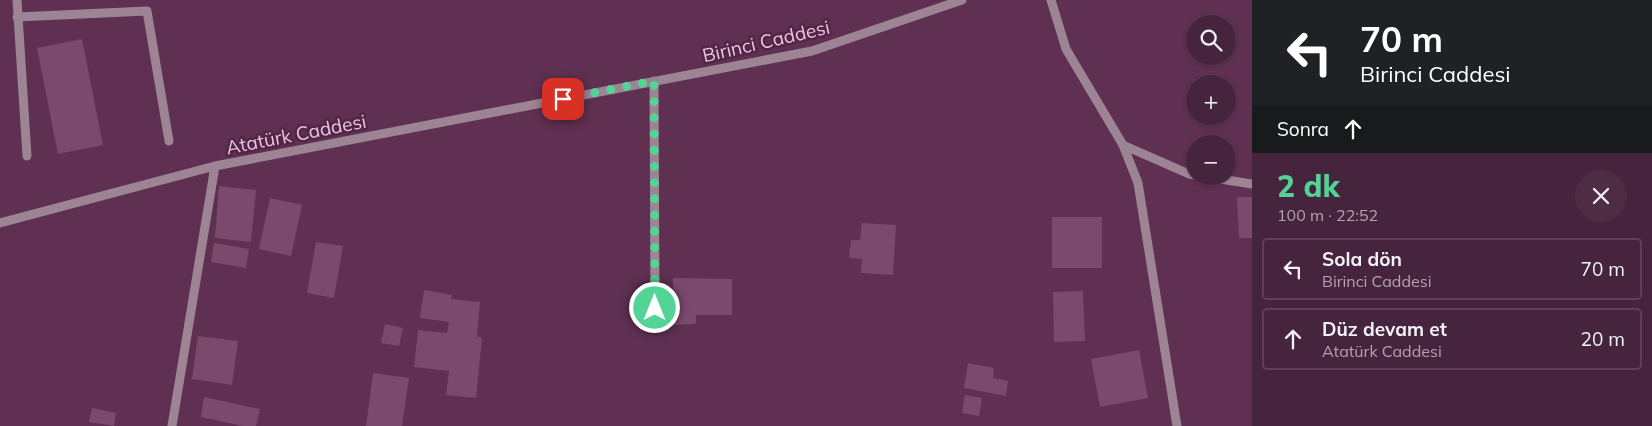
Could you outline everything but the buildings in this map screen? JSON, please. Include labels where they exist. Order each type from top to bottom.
[{"type":"street","points":[[16,0],[27,156]]},
{"type":"street","name":"Birinci Caddesi","points":[[602,91],[812,51],[962,0]]},
{"type":"street","points":[[1051,0],[1066,49],[1123,145],[1138,183],[1176,426]]},
{"type":"street","points":[[17,17],[147,11],[169,141]]},
{"type":"street","points":[[654,81],[655,308]]},
{"type":"street","name":"Atatürk Caddesi","points":[[0,223],[215,166],[602,91]]},
{"type":"street","points":[[1123,145],[1186,173]]},
{"type":"street","points":[[172,426],[215,166]]},
{"type":"street","points":[[1236,181],[1252,184]]},
{"type":"route","points":[[563,99],[654,81],[655,308]]}]
